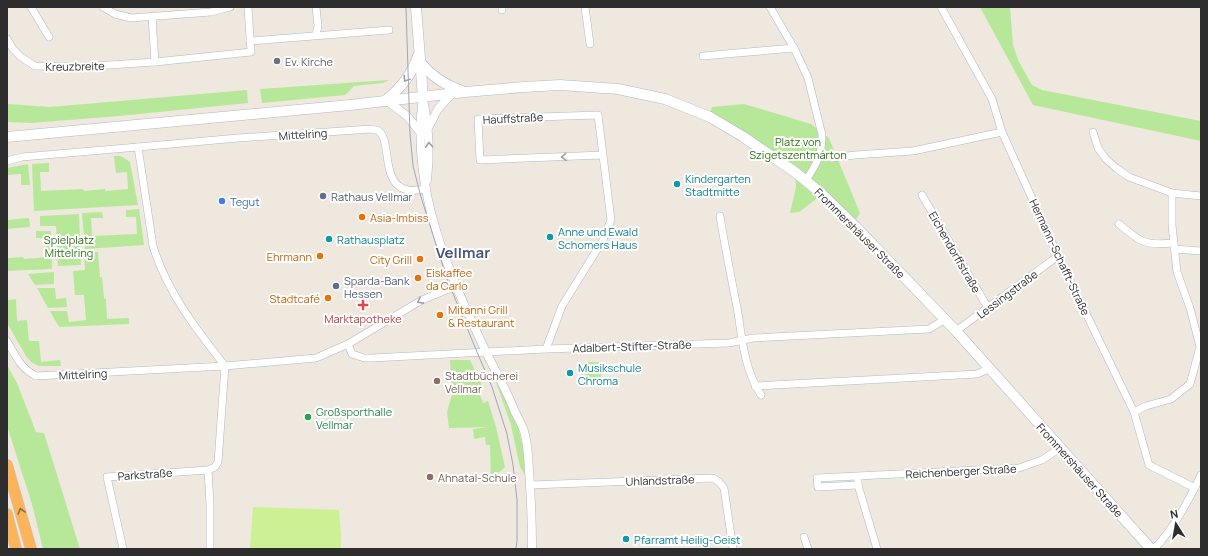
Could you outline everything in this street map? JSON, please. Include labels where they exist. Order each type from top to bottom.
[{"type":"highway","points":[[7,465],[32,549]]},
{"type":"highway","points":[[7,514],[16,549]]},
{"type":"main road","points":[[416,7],[423,97]]},
{"type":"main road","points":[[419,58],[429,72],[452,87],[465,92]]},
{"type":"main road","points":[[386,100],[406,80],[419,58]]},
{"type":"main road","points":[[7,137],[524,86],[560,85],[618,89],[665,98],[710,117],[742,136],[806,180]]},
{"type":"main road","name":"Frommershäuser Straße","points":[[806,180],[856,227],[956,332],[1151,549]]},
{"type":"street","points":[[31,7],[50,37]]},
{"type":"street","points":[[102,7],[115,14],[131,18],[211,12],[230,7]]},
{"type":"street","points":[[248,7],[250,40],[316,34],[389,30]]},
{"type":"street","points":[[316,7],[318,26],[316,34]]},
{"type":"street","points":[[585,7],[590,44]]},
{"type":"street","name":"Frommershäuser Straße","points":[[770,7],[794,48],[808,78],[822,135],[822,144],[818,162],[806,180]]},
{"type":"street","name":"Hermann-Schafft-Straße","points":[[940,7],[992,98],[1002,132],[1058,256],[1134,412],[1150,465],[1195,488]]},
{"type":"street","points":[[152,17],[155,62]]},
{"type":"street","name":"Kreuzbreite","points":[[7,39],[13,49],[21,57],[35,66],[79,67],[155,62],[251,52],[250,40]]},
{"type":"street","points":[[703,56],[794,48]]},
{"type":"street","points":[[424,131],[438,109],[452,93]]},
{"type":"street","points":[[423,97],[423,174],[429,204],[443,254],[486,352],[510,398],[524,431],[531,485],[532,549]]},
{"type":"street","points":[[386,100],[424,131]]},
{"type":"street","name":"Hauffstraße","points":[[546,349],[562,306],[603,240],[611,220],[598,114],[478,120],[480,160],[603,155]]},
{"type":"street","name":"Mittelring","points":[[7,161],[22,157],[231,139],[371,129],[378,131],[383,136],[390,172],[394,181],[402,188],[411,190],[426,189]]},
{"type":"street","points":[[832,158],[914,151],[1002,132]]},
{"type":"street","points":[[1093,132],[1098,148],[1106,159],[1129,177],[1172,193],[1201,196]]},
{"type":"street","points":[[138,147],[156,257],[178,302],[225,366],[218,462],[215,467],[208,470],[210,549]]},
{"type":"street","points":[[1134,412],[1171,398],[1190,384],[1200,347],[1190,308],[1177,272],[1172,225],[1172,193]]},
{"type":"street","name":"Eichendorffstraße","points":[[922,195],[988,308]]},
{"type":"street","points":[[720,216],[738,314],[741,340],[755,386],[761,395]]},
{"type":"street","points":[[1119,224],[1135,238],[1149,244],[1174,246],[1201,251]]},
{"type":"street","name":"Lessingstraße","points":[[956,332],[1058,256]]},
{"type":"street","name":"Mittelring","points":[[7,342],[19,363],[27,372],[36,376],[225,366],[316,358],[348,344],[422,300],[456,286]]},
{"type":"street","name":"Adalbert-Stifter-Straße","points":[[348,344],[352,354],[364,358],[546,349],[729,343],[756,338],[929,329],[944,320]]},
{"type":"street","points":[[755,386],[977,374],[988,369]]},
{"type":"street","name":"Reichenberger Straße","points":[[858,485],[818,487],[817,478],[1019,468],[1042,460],[1060,448]]},
{"type":"street","name":"Parkstraße","points":[[123,549],[107,477],[208,470]]},
{"type":"street","points":[[1154,549],[1163,540],[1195,488],[1201,475]]},
{"type":"street","points":[[858,476],[858,485],[877,549]]},
{"type":"street","name":"Uhlandstraße","points":[[531,485],[713,478],[724,488],[733,549]]},
{"type":"street","points":[[804,537],[808,549]]},
{"type":"green space","points":[[980,7],[1010,7],[1013,45],[1018,60],[1032,85],[1042,90],[1201,121],[1201,141],[1033,105]]},
{"type":"green space","points":[[389,80],[383,83],[354,86],[345,95],[262,103],[260,89]]},
{"type":"green space","points":[[247,90],[248,103],[31,123],[7,122],[7,104],[50,107]]},
{"type":"green space","name":"Platz von Szigetszentmárton","points":[[744,104],[811,124],[829,138],[860,213],[852,227],[819,197],[799,212],[790,213],[796,187],[795,176],[707,120],[712,107]]},
{"type":"green space","points":[[114,156],[121,156],[130,162],[138,205],[34,211],[32,164],[49,163],[49,172],[40,172],[41,191],[83,189],[84,191],[105,189],[105,191],[128,189],[127,172],[116,173]]},
{"type":"green space","points":[[28,164],[30,185],[21,185],[21,174],[7,175],[7,168]]},
{"type":"green space","points":[[139,209],[144,245],[85,249],[82,213],[102,212],[103,218],[91,218],[92,236],[137,234],[136,217],[126,217],[126,210]]},
{"type":"green space","name":"Spielplatz Mittelring","points":[[79,214],[81,265],[58,266],[56,226],[40,226],[40,216]]},
{"type":"green space","points":[[29,218],[30,227],[7,229],[7,220]]},
{"type":"green space","points":[[36,231],[51,231],[52,269],[7,271],[7,258],[23,257],[24,259],[47,257],[46,238],[36,238]]},
{"type":"green space","points":[[84,252],[98,252],[100,277],[102,277],[104,298],[106,299],[107,319],[129,318],[129,324],[59,327],[50,311],[67,311],[69,322],[86,320],[84,295],[75,295],[73,271],[85,270]]},
{"type":"green space","points":[[54,272],[54,284],[35,285],[28,274]]},
{"type":"green space","points":[[37,288],[55,288],[56,299],[66,298],[67,307],[48,308]]},
{"type":"green space","points":[[16,299],[17,321],[27,320],[29,341],[39,341],[41,362],[60,360],[61,366],[39,366],[31,362],[26,356],[7,323],[7,300]]},
{"type":"green space","points":[[450,360],[470,360],[482,385],[477,386],[483,403],[488,401],[496,427],[505,467],[491,480],[490,445],[486,445],[485,437],[474,439],[473,429],[489,427],[449,428],[447,412],[452,394]]},
{"type":"green space","points":[[584,362],[601,362],[601,381],[585,382]]},
{"type":"green space","points":[[7,365],[17,383],[36,432],[44,433],[80,549],[43,549],[32,504],[7,426]]},
{"type":"green space","points":[[496,382],[518,427],[524,452],[525,475],[520,467],[511,425]]},
{"type":"green space","points":[[253,507],[339,510],[341,549],[250,549]]},
{"type":"tram line","points":[[406,7],[410,134],[413,166],[421,197],[447,279],[492,387],[507,434],[513,465],[517,500],[516,549]]},
{"type":"place","name":"Ev. Kirche","points":[[277,61]]},
{"type":"place","name":"Kindergarten Stadtmitte","points":[[677,184]]},
{"type":"place","name":"Rathaus Vellmar","points":[[323,196]]},
{"type":"place","name":"Tegut","points":[[222,201]]},
{"type":"place","name":"Asia-Imbiss","points":[[362,217]]},
{"type":"place","name":"Anne und Ewald Schomers Haus","points":[[550,237]]},
{"type":"place","name":"Rathausplatz","points":[[329,239]]},
{"type":"place","name":"Ehrmann","points":[[320,256]]},
{"type":"place","name":"City Grill","points":[[420,259]]},
{"type":"place","name":"Eiskaffee da Carlo","points":[[418,278]]},
{"type":"place","name":"Sparda-Bank Hessen","points":[[336,286]]},
{"type":"place","name":"Stadtcafé","points":[[328,298]]},
{"type":"place","name":"Marktapotheke","points":[[363,305]]},
{"type":"place","name":"Mitanni Grill & Restaurant","points":[[440,315]]},
{"type":"place","name":"Musikschule Chroma","points":[[570,373]]},
{"type":"place","name":"Stadtbücherei Vellmar","points":[[437,381]]},
{"type":"place","name":"Großsporthalle Vellmar","points":[[308,417]]},
{"type":"place","name":"Ahnatal-Schule","points":[[430,477]]},
{"type":"place","name":"Pfarramt Heilig-Geist","points":[[626,539]]},
{"type":"district","name":"Vellmar","points":[[463,252]]}]
